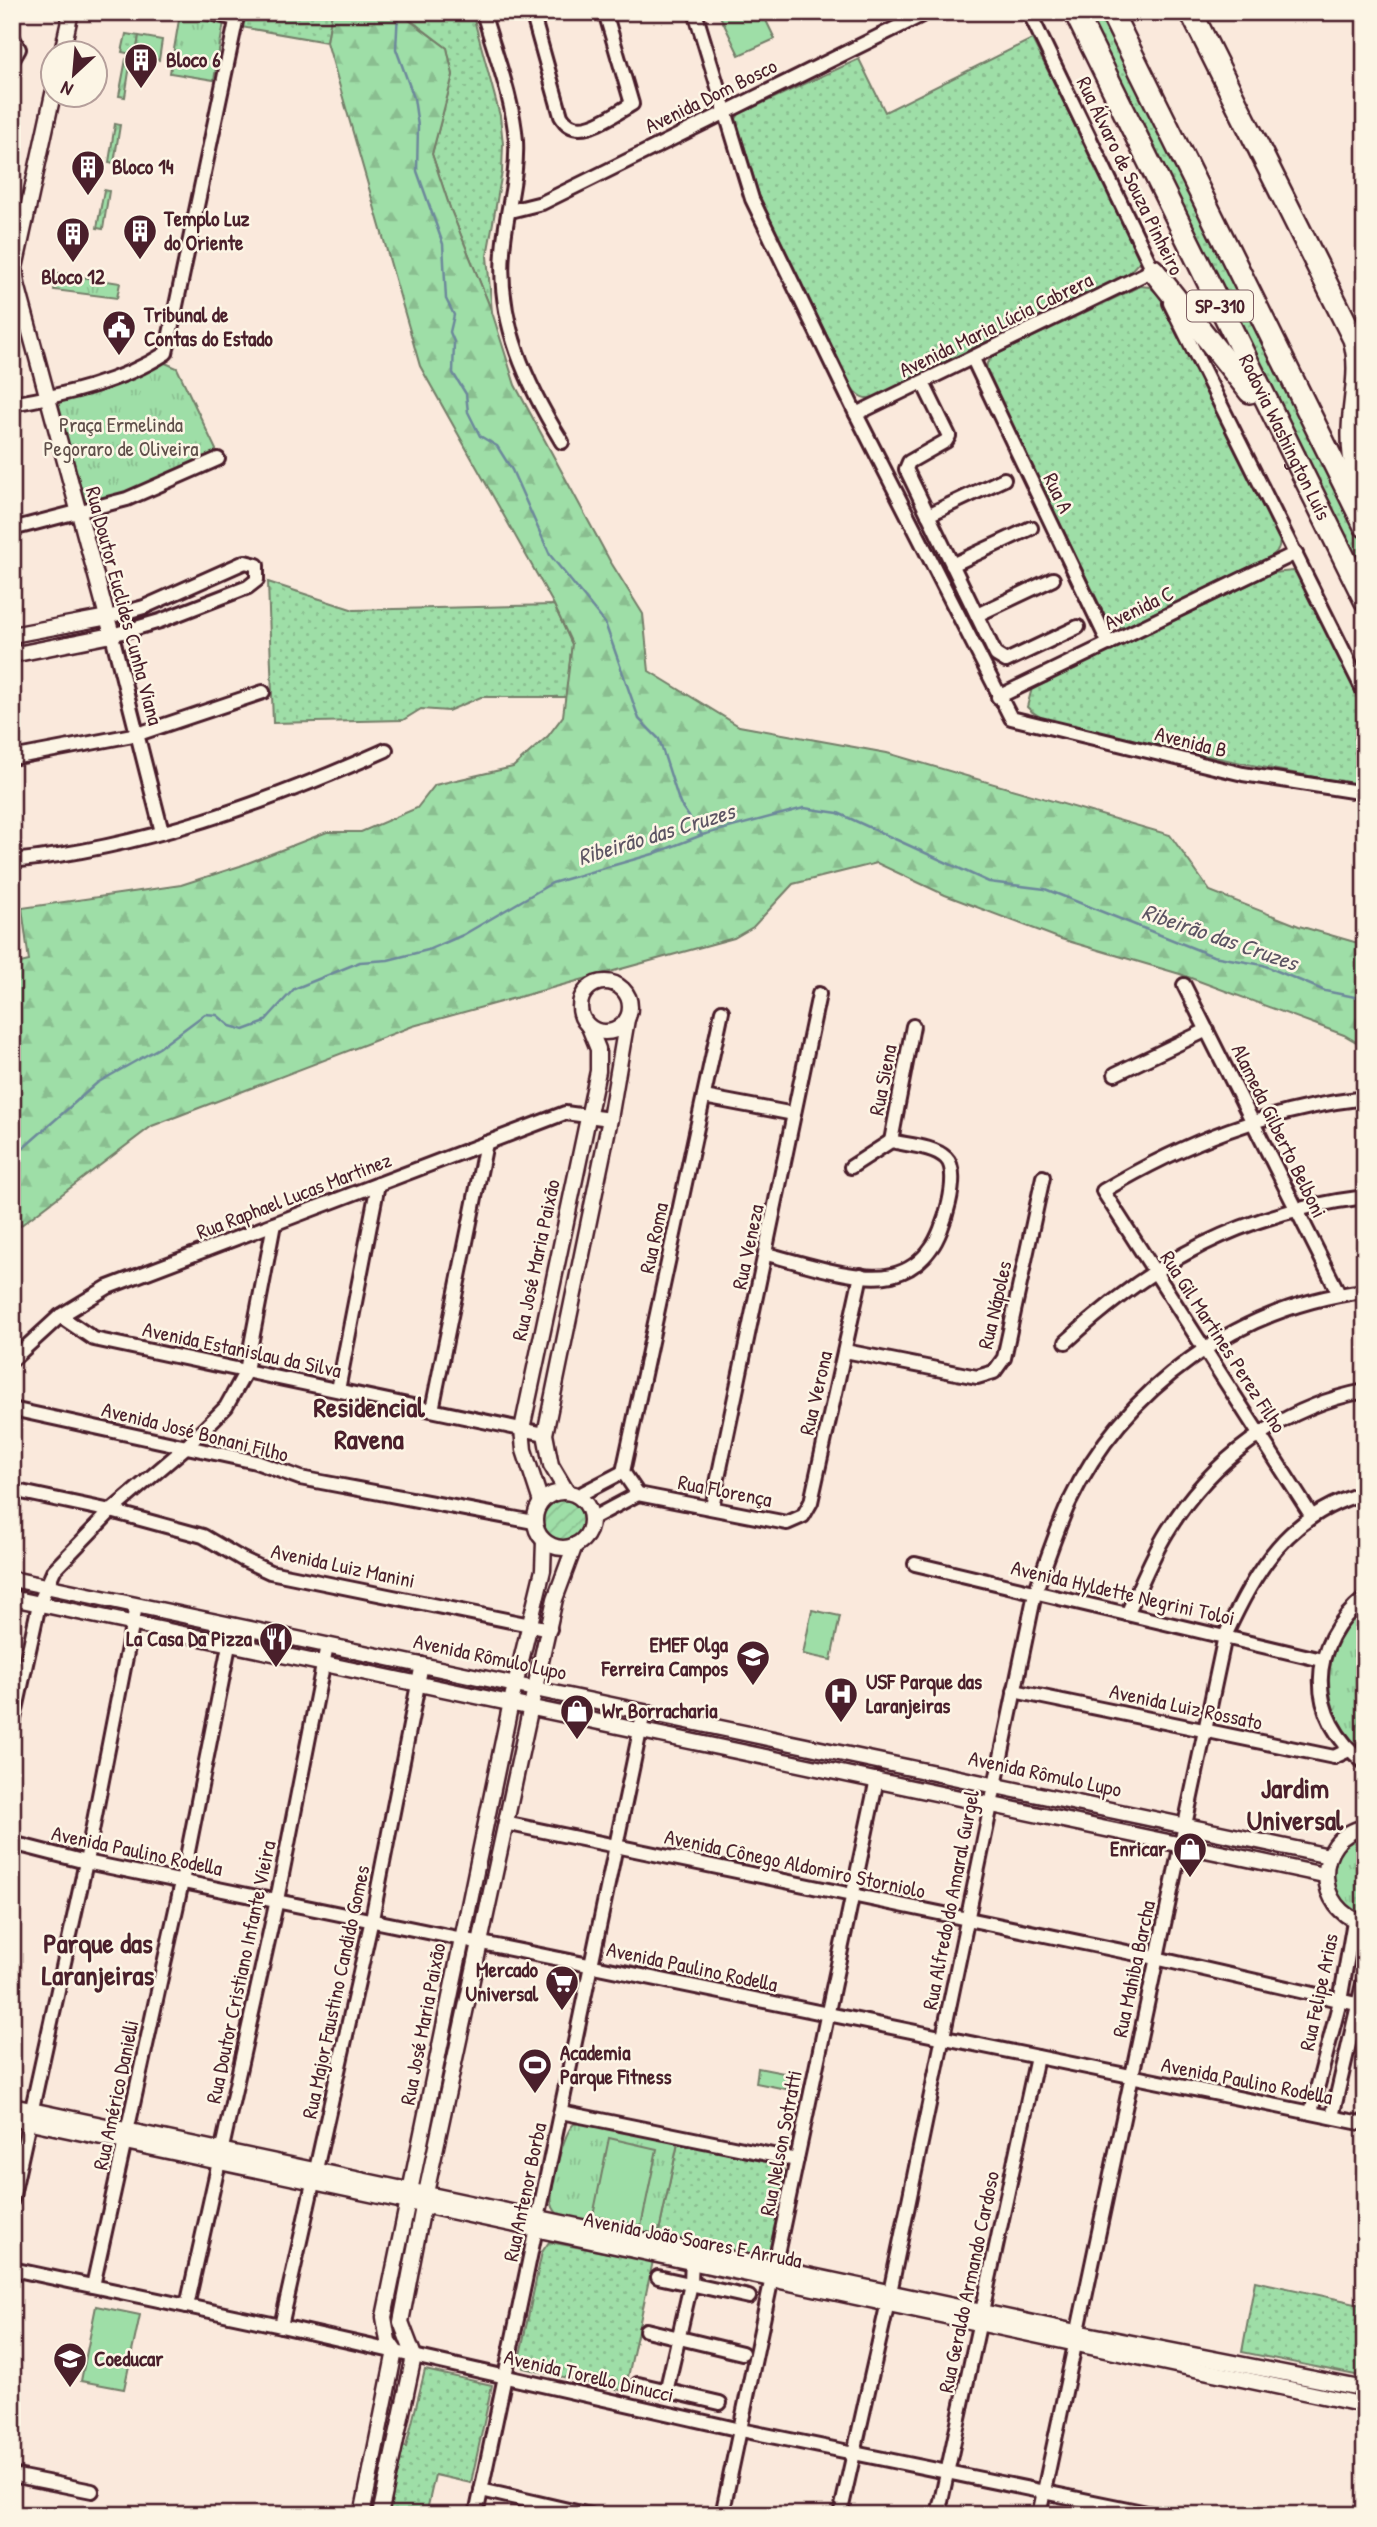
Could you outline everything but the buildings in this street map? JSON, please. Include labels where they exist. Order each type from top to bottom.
[{"type":"highway","name":"Rodovia Washington Luís","points":[[1075,12],[1365,600]]},
{"type":"highway","name":"Rodovia Washington Luís","points":[[1111,12],[1365,526]]},
{"type":"highway","points":[[1191,12],[1354,339],[1360,359],[1352,433],[1353,460],[1365,507]]},
{"type":"highway","points":[[1153,270],[1237,372],[1314,496]]},
{"type":"street","points":[[65,38],[71,12]]},
{"type":"street","points":[[12,404],[45,398],[145,366],[166,353],[237,15],[204,12]]},
{"type":"street","points":[[483,12],[509,104],[516,140],[516,175],[503,252],[505,304],[517,356],[542,409],[562,442]]},
{"type":"street","points":[[532,12],[561,116],[569,126],[582,129],[632,104],[605,12]]},
{"type":"street","points":[[695,12],[752,199],[998,697]]},
{"type":"street","name":"Avenida Dom Bosco","points":[[510,211],[542,203],[928,12]]},
{"type":"street","name":"Rua Álvaro de Souza Pinheiro","points":[[1029,12],[1153,270],[1365,694]]},
{"type":"street","points":[[12,36],[19,49],[12,61]]},
{"type":"street","points":[[14,268],[50,108]]},
{"type":"street","name":"Rua Doutor Euclides Cunha Viana","points":[[14,268],[45,398],[112,635],[162,832]]},
{"type":"street","name":"Avenida Maria Lúcia Cabrera","points":[[856,414],[1153,270]]},
{"type":"street","name":"Rua A","points":[[973,359],[1109,644]]},
{"type":"street","points":[[923,383],[949,436],[946,441],[906,465],[996,655],[1006,661],[1077,627]]},
{"type":"street","points":[[12,529],[77,515],[127,499],[218,459]]},
{"type":"street","points":[[928,514],[1004,479]]},
{"type":"street","points":[[953,565],[1031,528]]},
{"type":"street","name":"Avenida C","points":[[998,697],[1297,554]]},
{"type":"street","points":[[12,635],[107,617],[144,607],[245,562],[257,565],[257,580],[248,587],[160,621],[112,635],[12,655]]},
{"type":"street","points":[[977,615],[1053,579]]},
{"type":"street","points":[[12,758],[138,734],[263,692]]},
{"type":"street","name":"Avenida B","points":[[998,697],[1011,718],[1243,774],[1365,793]]},
{"type":"street","points":[[12,861],[98,848],[239,810],[313,783],[386,750]]},
{"type":"street","points":[[600,982],[618,985],[625,992],[630,1010],[627,1019],[620,1027],[610,1032],[589,1027],[580,1011],[580,1001],[591,986],[600,982]]},
{"type":"street","name":"Alameda Gilberto Belboni","points":[[1184,985],[1339,1294]]},
{"type":"street","name":"Rua Veneza","points":[[712,1507],[819,994]]},
{"type":"street","name":"Rua Roma","points":[[623,1472],[722,1011]]},
{"type":"street","name":"Rua José Maria Paixão","points":[[572,1494],[551,1465],[545,1434],[610,1119],[627,1019]]},
{"type":"street","name":"Rua Siena","points":[[891,1141],[914,1026]]},
{"type":"street","name":"Rua José Maria Paixão","points":[[541,1502],[524,1450],[522,1429],[599,1064],[598,1049],[589,1027]]},
{"type":"street","points":[[1115,1074],[1207,1030]]},
{"type":"street","points":[[704,1097],[794,1114]]},
{"type":"street","points":[[1252,1120],[1297,1109],[1365,1098]]},
{"type":"street","name":"Rua Raphael Lucas Martinez","points":[[12,1360],[60,1316],[108,1287],[565,1113],[610,1119]]},
{"type":"street","name":"Rua Gil Martines Perez Filho","points":[[1252,1120],[1174,1151],[1103,1191],[1311,1515]]},
{"type":"street","points":[[766,1254],[860,1275],[883,1277],[904,1271],[931,1249],[942,1229],[953,1177],[950,1162],[937,1152],[891,1141],[851,1167]]},
{"type":"street","points":[[432,1410],[486,1143]]},
{"type":"street","name":"Rua Nápoles","points":[[845,1351],[977,1377],[997,1370],[1004,1358],[1043,1177]]},
{"type":"street","points":[[338,1390],[378,1184]]},
{"type":"street","points":[[1066,1342],[1108,1304],[1154,1270],[1211,1239],[1296,1208],[1365,1196]]},
{"type":"street","points":[[12,1728],[39,1604],[54,1570],[111,1511],[186,1447],[226,1407],[247,1371],[274,1224]]},
{"type":"street","name":"Rua Verona","points":[[803,1516],[810,1506],[860,1275]]},
{"type":"street","name":"Rua Alfredo do Amaral Gurgel","points":[[840,2515],[889,2296],[1035,1593],[1069,1502],[1095,1457],[1144,1398],[1204,1349],[1258,1320],[1292,1307],[1339,1294],[1365,1292]]},
{"type":"street","name":"Avenida Estanislau da Silva","points":[[60,1316],[94,1339],[545,1434]]},
{"type":"street","points":[[1127,1614],[1165,1534],[1191,1496],[1222,1462],[1259,1434],[1300,1411],[1365,1391]]},
{"type":"street","name":"Avenida José Bonani Filho","points":[[12,1409],[256,1462],[300,1478],[534,1522]]},
{"type":"street","points":[[572,1494],[589,1510],[591,1519],[584,1539],[565,1548],[544,1541],[534,1522],[541,1502],[549,1496],[572,1494],[623,1472],[638,1494],[591,1519]]},
{"type":"street","name":"Avenida Luiz Manini","points":[[12,1490],[111,1511],[202,1536],[271,1572],[550,1629]]},
{"type":"street","name":"Rua Mahiba Barcha","points":[[1039,2515],[1074,2337],[1225,1636],[1258,1571],[1283,1540],[1311,1515],[1365,1493]]},
{"type":"street","name":"Rua Florença","points":[[638,1494],[787,1523],[803,1516]]},
{"type":"street","name":"Rua José Maria Paixão","points":[[396,2351],[388,2341],[384,2317],[510,1702],[543,1570],[544,1541]]},
{"type":"street","name":"Rua José Maria Paixão","points":[[414,2356],[401,2322],[425,2200],[478,1941],[555,1599],[575,1545]]},
{"type":"street","name":"Avenida Hyldette Negrini Toloi","points":[[915,1564],[1322,1660]]},
{"type":"street","name":"Avenida Rômulo Lupo","points":[[12,1579],[1329,1856]]},
{"type":"street","name":"Avenida Rômulo Lupo","points":[[12,1598],[990,1802],[1324,1875]]},
{"type":"street","points":[[1365,1598],[1338,1624],[1322,1660],[1322,1699],[1332,1726],[1349,1750],[1365,1763]]},
{"type":"street","points":[[12,2200],[86,1863],[136,1606]]},
{"type":"street","name":"Rua Américo Danielli","points":[[93,2286],[182,1882],[233,1625]]},
{"type":"street","name":"Rua Doutor Cristiano Infante Vieira","points":[[187,2306],[278,1900],[327,1645]]},
{"type":"street","name":"Rua Major Faustino Candido Gomes","points":[[281,2326],[317,2176],[372,1919],[422,1664]]},
{"type":"street","name":"Avenida Luiz Rossato","points":[[1014,1691],[1334,1757],[1349,1750]]},
{"type":"street","name":"Rua Antenor Borba","points":[[476,2515],[644,1712]]},
{"type":"street","name":"Rua Nelson Sotratti","points":[[722,2515],[877,1779]]},
{"type":"street","name":"Avenida Cônego Aldomiro Storniolo","points":[[505,1823],[1156,1958],[1362,2006]]},
{"type":"street","points":[[1359,1922],[1332,1902],[1324,1875],[1329,1856],[1347,1834],[1365,1827]]},
{"type":"street","name":"Avenida Paulino Rodella","points":[[12,1843],[86,1863],[462,1937],[1365,2124]]},
{"type":"street","name":"Rua Felipe Arias","points":[[1311,2112],[1359,1922]]},
{"type":"street","name":"Rua Felipe Arias","points":[[1332,2117],[1362,2006],[1365,1975]]},
{"type":"street","name":"Rua Geraldo Armando Cardoso","points":[[938,2515],[983,2317],[1037,2057]]},
{"type":"street","name":"Avenida João Soares E Arruda","points":[[12,2106],[30,2116],[1074,2337],[1365,2389]]},
{"type":"street","points":[[561,2112],[797,2160]]},
{"type":"street","name":"Avenida João Soares E Arruda","points":[[12,2118],[30,2116]]},
{"type":"street","points":[[666,2392],[691,2284],[692,2255]]},
{"type":"street","name":"Avenida Torello Dinucci","points":[[12,2269],[396,2351],[741,2430],[1157,2515]]},
{"type":"street","points":[[659,2277],[749,2297]]},
{"type":"street","points":[[646,2330],[742,2353]]},
{"type":"street","points":[[362,2515],[396,2351]]},
{"type":"street","name":"Avenida João Soares E Arruda","points":[[1143,2351],[1365,2405]]},
{"type":"street","points":[[380,2515],[414,2356]]},
{"type":"street","points":[[638,2384],[720,2403]]},
{"type":"street","points":[[12,2475],[92,2491]]},
{"type":"street","points":[[481,2490],[590,2515]]},
{"type":"green space","points":[[243,12],[332,12],[327,42],[241,27]]},
{"type":"green space","points":[[332,12],[404,12],[405,17],[447,48],[453,75],[432,154],[450,208],[492,312],[515,385],[610,561],[643,614],[649,671],[739,726],[887,753],[1170,835],[1210,891],[1299,926],[1365,945],[1365,1047],[1344,1035],[1180,974],[1061,939],[945,895],[877,863],[793,884],[753,927],[734,938],[413,1026],[152,1126],[12,1232],[12,965],[29,961],[22,908],[181,885],[240,866],[327,832],[361,832],[417,808],[435,785],[513,767],[548,736],[563,716],[572,644],[554,605],[420,366],[327,42]]},
{"type":"green space","points":[[404,12],[472,12],[500,116],[503,144],[502,172],[487,256],[492,312],[450,208],[432,154],[453,75],[447,48],[405,16]]},
{"type":"green space","points":[[718,12],[762,12],[775,39],[739,55]]},
{"type":"green space","points":[[1082,12],[1105,12],[1365,537],[1365,587]]},
{"type":"green space","points":[[180,14],[224,22],[214,80],[170,73]]},
{"type":"green space","points":[[126,34],[139,36],[136,55],[122,52]]},
{"type":"green space","points":[[139,36],[162,40],[159,60],[136,55]]},
{"type":"green space","points":[[1032,39],[1139,252],[1140,261],[1126,276],[881,395],[862,397],[852,388],[760,198],[736,119],[739,114],[859,59],[885,112]]},
{"type":"green space","points":[[126,59],[131,59],[125,97],[119,96]]},
{"type":"green space","points":[[115,124],[120,125],[114,163],[109,162]]},
{"type":"green space","points":[[104,190],[109,191],[103,229],[97,228]]},
{"type":"green space","points":[[57,273],[120,283],[117,298],[54,290]]},
{"type":"green space","points":[[1140,286],[1150,287],[1162,298],[1280,541],[1275,554],[1269,558],[1125,627],[1117,627],[1106,618],[986,371],[987,363],[993,356]]},
{"type":"green space","name":"Praça Ermelinda Pegoraro de Oliveira","points":[[163,362],[177,368],[218,454],[124,494],[86,504],[57,406],[59,402]]},
{"type":"green space","points":[[1293,571],[1300,576],[1365,707],[1365,786],[1069,727],[1045,720],[1027,707],[1032,688],[1273,573]]},
{"type":"green space","points":[[268,582],[354,610],[554,605],[572,644],[566,697],[481,697],[448,711],[421,709],[403,720],[273,723]]},
{"type":"green space","points":[[562,1498],[577,1505],[584,1520],[577,1535],[562,1542],[547,1535],[540,1520],[547,1505]]},
{"type":"green space","points":[[1365,1607],[1365,1753],[1349,1737],[1338,1719],[1331,1700],[1329,1680],[1331,1660],[1338,1641],[1349,1623]]},
{"type":"green space","points":[[812,1610],[840,1616],[831,1660],[803,1654]]},
{"type":"green space","points":[[1365,1836],[1365,1917],[1343,1906],[1333,1874],[1342,1850],[1356,1839]]},
{"type":"green space","points":[[758,2068],[789,2074],[786,2089],[756,2083]]},
{"type":"green space","points":[[584,2123],[678,2143],[658,2236],[562,2217],[554,2210],[553,2187],[566,2137],[574,2124]]},
{"type":"green space","points":[[609,2138],[657,2149],[641,2226],[593,2216]]},
{"type":"green space","points":[[678,2143],[782,2165],[786,2176],[768,2256],[759,2259],[658,2236]]},
{"type":"green space","points":[[549,2242],[653,2261],[625,2391],[523,2368],[520,2355],[542,2252]]},
{"type":"green space","points":[[1255,2281],[1365,2305],[1365,2377],[1242,2352]]},
{"type":"green space","points":[[96,2306],[140,2315],[124,2389],[81,2381]]},
{"type":"green space","points":[[425,2370],[492,2385],[471,2483],[435,2475],[426,2515],[388,2515],[401,2446],[406,2447]]},
{"type":"waterway","points":[[398,12],[396,49],[414,98],[418,126],[417,171],[443,244],[446,299],[454,315],[450,332],[454,342],[453,373],[466,394],[468,412],[480,436],[497,446],[512,470],[550,555],[605,623],[639,719],[659,739],[680,804],[702,835]]},
{"type":"waterway","name":"Ribeirão das Cruzes","points":[[12,1158],[97,1083],[159,1048],[205,1014],[217,1015],[230,1026],[244,1030],[263,1023],[294,989],[360,962],[388,960],[428,950],[463,935],[552,883],[653,854],[702,835],[804,808],[838,813],[989,882],[1045,889],[1213,956],[1263,965],[1325,991],[1365,999]]},
{"type":"place","name":"Bloco 6","points":[[141,90]]},
{"type":"place","name":"Bloco 14","points":[[88,197]]},
{"type":"place","name":"Templo Luz do Oriente","points":[[140,261]]},
{"type":"place","name":"Bloco 12","points":[[73,264]]},
{"type":"place","name":"Tribunal de Contas do Estado","points":[[119,357]]},
{"type":"place","name":"La Casa Da Pizza","points":[[276,1669]]},
{"type":"place","name":"EMEF Olga Ferreira Campos","points":[[753,1687]]},
{"type":"place","name":"USF Parque das Laranjeiras","points":[[841,1724]]},
{"type":"place","name":"Wr Borracharia","points":[[577,1741]]},
{"type":"place","name":"Enricar","points":[[1190,1879]]},
{"type":"place","name":"Mercado Universal","points":[[562,2012]]},
{"type":"place","name":"Academia Parque Fitness","points":[[535,2095]]},
{"type":"place","name":"Coeducar","points":[[70,2389]]},
{"type":"district","name":"Residencial Ravena","points":[[369,1423]]},
{"type":"district","name":"Jardim Universal","points":[[1295,1804]]},
{"type":"district","name":"Parque das Laranjeiras","points":[[98,1959]]}]
